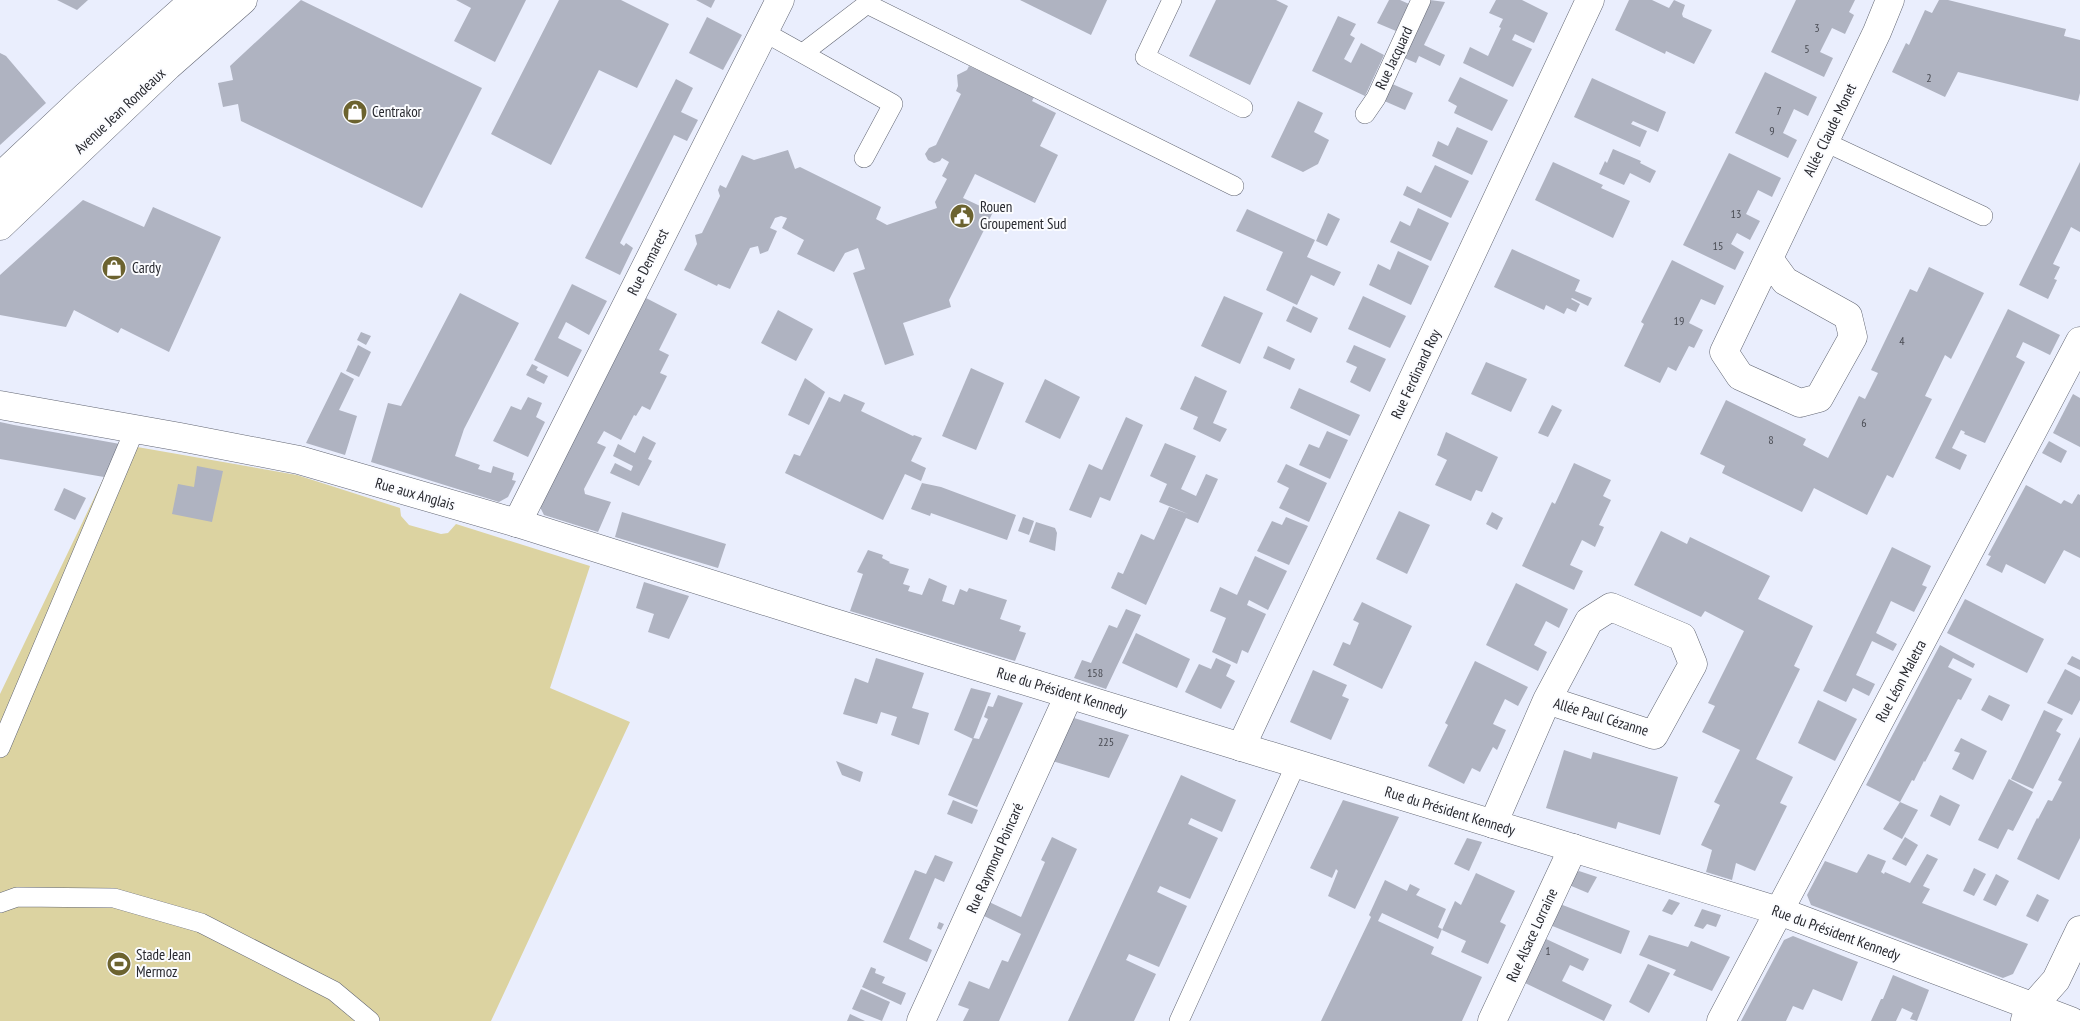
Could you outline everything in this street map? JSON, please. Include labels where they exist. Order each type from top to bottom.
[{"type":"street","points":[[0,177],[86,96],[194,0]]},
{"type":"street","name":"Avenue Jean Rondeaux","points":[[0,226],[168,66],[243,0]]},
{"type":"street","name":"Rue Demarest","points":[[517,523],[780,0]]},
{"type":"street","name":"Rue Ferdinand Roy","points":[[1241,747],[1590,0]]},
{"type":"street","name":"Allée Claude Monet","points":[[1769,259],[1785,281],[1848,316],[1852,337],[1819,398],[1800,403],[1740,376],[1724,352],[1877,32],[1890,0]]},
{"type":"street","name":"Rue Léon Maletra","points":[[1721,1021],[2080,341]]},
{"type":"street","name":"Rue aux Anglais","points":[[0,405],[298,460],[517,523],[822,619]]},
{"type":"street","name":"Allée Paul Cézanne","points":[[1493,824],[1548,700],[1589,621],[1610,608],[1682,637],[1693,664],[1654,735],[1548,700]]},
{"type":"street","name":"Rue du Président Kennedy","points":[[822,619],[1779,911],[2029,1014],[2071,1021]]},
{"type":"street","name":"Rue Raymond Poincaré","points":[[921,1021],[1069,694]]},
{"type":"street","name":"Rue Alsace Lorraine","points":[[1492,1021],[1573,848]]},
{"type":"street","points":[[2029,1014],[2056,980],[2080,930]]},
{"type":"lane","name":"Avenue Jean Rondeaux","points":[[0,200],[219,0]]},
{"type":"lane","points":[[1172,0],[1145,57],[1243,108]]},
{"type":"lane","name":"Rue Jacquard","points":[[1364,114],[1376,98],[1421,0]]},
{"type":"lane","points":[[803,53],[866,4],[1234,186]]},
{"type":"lane","points":[[764,32],[893,104],[864,158]]},
{"type":"lane","points":[[1825,142],[1983,216]]},
{"type":"lane","points":[[0,748],[135,429]]},
{"type":"lane","points":[[1179,1021],[1296,764]]},
{"type":"lane","points":[[0,903],[17,897],[114,898],[202,923],[334,991],[370,1021]]},
{"type":"shaded area","points":[[120,444],[297,475],[400,508],[401,516],[409,525],[441,534],[448,533],[456,524],[590,566],[550,688],[630,722],[491,1021],[0,1021],[0,694]]},
{"type":"building","points":[[57,0],[88,0],[77,10]]},
{"type":"building","name":"Centrakor","points":[[301,0],[482,88],[422,208],[241,121],[238,104],[223,107],[218,83],[233,80],[230,66]]},
{"type":"building","points":[[456,0],[526,0],[495,62],[454,41],[471,8]]},
{"type":"building","points":[[559,0],[621,0],[669,24],[637,88],[599,70],[551,165],[491,134]]},
{"type":"building","points":[[696,0],[715,0],[711,8]]},
{"type":"building","points":[[1020,0],[1107,0],[1091,35]]},
{"type":"building","points":[[1216,0],[1276,0],[1288,6],[1250,85],[1189,56]]},
{"type":"building","points":[[1389,0],[1400,0],[1409,4],[1396,31],[1377,23]]},
{"type":"building","points":[[1430,0],[1445,2],[1424,45],[1445,55],[1440,66],[1419,56],[1416,63],[1402,57]]},
{"type":"building","points":[[1496,0],[1522,0],[1548,13],[1534,43],[1515,34],[1512,40],[1532,49],[1513,87],[1463,63],[1470,47],[1488,56],[1501,28],[1499,27],[1503,19],[1489,13]]},
{"type":"building","points":[[1629,0],[1652,0],[1669,8],[1674,0],[1685,5],[1683,17],[1712,30],[1694,64],[1666,51],[1665,54],[1615,30]]},
{"type":"building","points":[[1796,0],[1855,0],[1849,12],[1854,15],[1845,34],[1832,28],[1820,52],[1833,58],[1824,77],[1771,52]]},
{"type":"building","points":[[1939,0],[1948,0],[2066,29],[2064,36],[2080,40],[2080,93],[2078,101],[1958,72],[1945,97],[1892,72],[1906,43],[1909,45],[1925,10],[1932,13]]},
{"type":"building","points":[[1338,16],[1356,24],[1350,35],[1355,38],[1344,59],[1351,63],[1361,43],[1384,55],[1365,96],[1312,71]]},
{"type":"building","points":[[707,17],[742,35],[723,70],[689,53]]},
{"type":"building","points":[[0,53],[6,56],[46,103],[0,145]]},
{"type":"building","points":[[969,66],[1034,97],[1032,101],[1056,113],[1040,146],[1058,155],[1035,203],[975,174],[963,198],[993,212],[949,300],[951,307],[903,323],[914,355],[885,365],[853,273],[865,269],[858,248],[845,253],[834,272],[797,254],[804,240],[782,228],[787,218],[781,216],[775,218],[770,228],[777,231],[768,251],[760,254],[758,246],[750,248],[730,289],[718,284],[717,286],[684,270],[697,244],[695,235],[702,233],[720,196],[718,190],[720,185],[726,188],[742,155],[754,160],[788,150],[795,169],[800,167],[881,207],[876,219],[887,225],[937,208],[935,202],[947,179],[942,176],[949,162],[942,158],[934,163],[928,160],[925,154],[929,148],[936,145],[961,94],[956,91],[958,86],[957,75],[967,70]]},
{"type":"building","points":[[1765,72],[1817,97],[1808,116],[1794,109],[1783,133],[1797,140],[1788,158],[1735,133]]},
{"type":"building","points":[[1460,77],[1508,100],[1492,131],[1454,113],[1457,106],[1448,101]]},
{"type":"building","points":[[1592,78],[1666,112],[1658,132],[1633,121],[1631,124],[1647,131],[1640,147],[1574,117]]},
{"type":"building","points":[[676,79],[693,88],[681,112],[698,120],[687,141],[674,135],[620,243],[624,246],[626,243],[633,248],[620,275],[585,258]]},
{"type":"building","points":[[1390,83],[1413,93],[1405,110],[1382,100]]},
{"type":"building","points":[[1298,101],[1323,113],[1314,132],[1329,140],[1318,164],[1303,172],[1271,157]]},
{"type":"building","points":[[1457,127],[1488,141],[1472,175],[1432,156],[1438,141],[1448,146]]},
{"type":"building","points":[[1613,149],[1641,161],[1640,163],[1656,171],[1650,183],[1630,173],[1624,185],[1599,174],[1605,161],[1607,163]]},
{"type":"building","points":[[1729,153],[1781,178],[1772,197],[1758,190],[1746,214],[1760,221],[1750,240],[1737,233],[1731,244],[1744,252],[1735,270],[1683,245]]},
{"type":"building","points":[[1553,162],[1603,185],[1601,188],[1630,201],[1613,238],[1535,200]]},
{"type":"building","points":[[2080,162],[2080,232],[2071,227],[2053,264],[2060,267],[2054,279],[2057,280],[2048,299],[2019,285]]},
{"type":"building","points":[[1435,165],[1469,181],[1451,218],[1403,195],[1407,186],[1421,193]]},
{"type":"building","name":"Cardy","points":[[83,200],[144,227],[153,207],[221,237],[169,352],[121,328],[118,333],[74,310],[66,327],[0,315],[0,275]]},
{"type":"building","points":[[1418,208],[1449,223],[1431,261],[1390,242],[1400,221],[1410,226]]},
{"type":"building","points":[[1247,209],[1315,240],[1307,257],[1341,272],[1334,286],[1311,275],[1297,305],[1266,290],[1283,252],[1236,231]]},
{"type":"building","points":[[1328,213],[1340,219],[1327,246],[1316,241]]},
{"type":"building","points":[[1512,249],[1580,280],[1575,291],[1592,298],[1588,306],[1572,298],[1580,304],[1576,312],[1567,308],[1564,314],[1546,305],[1544,310],[1494,287]]},
{"type":"building","points":[[1398,251],[1429,266],[1411,305],[1369,285],[1378,264],[1390,270]]},
{"type":"building","points":[[1672,260],[1724,286],[1715,305],[1701,299],[1689,323],[1703,330],[1694,348],[1689,346],[1676,371],[1668,367],[1660,383],[1624,366],[1644,324],[1641,322]]},
{"type":"building","points":[[1929,267],[1984,293],[1951,359],[1945,355],[1925,396],[1932,399],[1893,478],[1887,475],[1867,515],[1814,488],[1802,512],[1722,473],[1725,466],[1700,454],[1726,400],[1806,439],[1803,445],[1828,458],[1859,396],[1865,399],[1878,373],[1871,370],[1910,289],[1917,292]]},
{"type":"building","points":[[572,284],[607,301],[589,335],[566,322],[558,338],[582,350],[568,377],[534,360]]},
{"type":"building","points":[[460,293],[519,323],[464,429],[455,456],[480,465],[478,469],[491,473],[493,466],[514,473],[512,480],[516,481],[508,497],[499,502],[371,462],[388,403],[401,406]]},
{"type":"building","points":[[1224,296],[1263,313],[1240,364],[1201,346]]},
{"type":"building","points":[[1363,296],[1406,316],[1390,348],[1348,329]]},
{"type":"building","points":[[646,298],[677,314],[659,350],[669,355],[660,373],[667,376],[650,410],[642,406],[636,416],[634,415],[621,440],[604,431],[597,443],[606,447],[584,489],[585,494],[611,502],[598,532],[544,515],[540,507]]},
{"type":"building","points":[[1293,306],[1318,318],[1311,333],[1286,321]]},
{"type":"building","points":[[2008,309],[2060,335],[2050,355],[2023,342],[2016,357],[2025,362],[1985,443],[1964,434],[1965,432],[1961,430],[1952,448],[1967,455],[1960,470],[1935,458]]},
{"type":"building","points":[[778,310],[813,329],[796,361],[761,343]]},
{"type":"building","points":[[361,332],[371,336],[366,345],[357,340]]},
{"type":"building","points":[[358,345],[371,352],[359,377],[346,371]]},
{"type":"building","points":[[1354,345],[1386,359],[1370,392],[1350,382],[1357,367],[1346,362]]},
{"type":"building","points":[[1268,346],[1295,359],[1290,370],[1263,358]]},
{"type":"building","points":[[1486,362],[1527,379],[1511,412],[1471,394]]},
{"type":"building","points":[[532,364],[538,367],[536,370],[548,376],[544,384],[526,375]]},
{"type":"building","points":[[971,368],[1004,383],[976,450],[942,436]]},
{"type":"building","points":[[341,372],[354,379],[339,410],[357,416],[345,455],[306,443]]},
{"type":"building","points":[[1195,376],[1227,391],[1213,423],[1227,429],[1220,442],[1193,429],[1198,417],[1180,409]]},
{"type":"building","points":[[805,378],[825,392],[809,425],[788,415]]},
{"type":"building","points":[[1045,379],[1080,397],[1060,439],[1025,422]]},
{"type":"building","points":[[1299,388],[1360,415],[1350,436],[1290,408]]},
{"type":"building","points":[[844,394],[865,403],[861,411],[913,436],[922,438],[911,461],[926,468],[921,481],[905,474],[883,520],[785,473],[794,454],[800,456],[829,397],[840,402]]},
{"type":"building","points":[[2073,394],[2080,398],[2080,447],[2053,433]]},
{"type":"building","points":[[528,397],[542,403],[536,417],[545,422],[528,457],[493,441],[511,406],[521,410]]},
{"type":"building","points":[[1552,405],[1562,410],[1548,437],[1538,433]]},
{"type":"building","points":[[1126,417],[1143,425],[1110,501],[1100,497],[1091,518],[1069,510],[1089,464],[1102,470]]},
{"type":"building","points":[[0,422],[120,444],[104,477],[0,459]]},
{"type":"building","points":[[1327,431],[1348,440],[1330,479],[1299,465],[1309,444],[1319,448]]},
{"type":"building","points":[[1446,432],[1498,457],[1482,492],[1476,490],[1471,501],[1435,485],[1447,460],[1437,455]]},
{"type":"building","points":[[643,436],[656,443],[648,459],[652,461],[639,486],[610,473],[615,463],[631,471],[633,466],[613,456],[618,444],[635,453]]},
{"type":"building","points":[[2049,441],[2067,451],[2061,463],[2042,453]]},
{"type":"building","points":[[1165,443],[1196,456],[1181,489],[1196,496],[1206,474],[1218,479],[1198,523],[1186,518],[1146,605],[1111,588],[1118,572],[1123,574],[1141,534],[1154,540],[1169,507],[1188,514],[1159,502],[1167,484],[1150,476]]},
{"type":"building","points":[[1574,463],[1611,480],[1603,496],[1611,500],[1599,525],[1604,527],[1595,547],[1582,540],[1570,565],[1583,571],[1574,590],[1522,566],[1552,502],[1555,504]]},
{"type":"building","points":[[1286,464],[1327,483],[1309,522],[1279,508],[1289,488],[1277,482]]},
{"type":"building","points":[[197,466],[223,471],[212,522],[172,514],[178,484],[194,487]]},
{"type":"building","points":[[922,483],[941,487],[1016,515],[1007,540],[931,513],[930,516],[911,509]]},
{"type":"building","points":[[2026,485],[2061,504],[2064,500],[2072,504],[2078,494],[2080,495],[2080,558],[2064,550],[2045,584],[2006,564],[2002,573],[1986,565],[1991,556],[1988,555]]},
{"type":"building","points":[[64,488],[86,498],[75,520],[54,510]]},
{"type":"building","points":[[1399,511],[1430,525],[1407,574],[1376,559]]},
{"type":"building","points":[[622,512],[726,544],[718,568],[615,537]]},
{"type":"building","points":[[1492,512],[1503,518],[1497,530],[1486,524]]},
{"type":"building","points":[[1023,517],[1034,521],[1029,535],[1018,531]]},
{"type":"building","points":[[1286,517],[1308,526],[1289,565],[1257,551],[1272,521],[1282,525]]},
{"type":"building","points":[[1036,522],[1055,528],[1057,533],[1055,551],[1029,542]]},
{"type":"building","points":[[1661,531],[1687,544],[1690,537],[1770,576],[1758,599],[1813,626],[1794,666],[1800,669],[1756,759],[1793,777],[1780,803],[1787,806],[1755,871],[1736,863],[1732,880],[1706,872],[1712,850],[1701,845],[1720,805],[1714,802],[1740,750],[1702,732],[1715,706],[1708,703],[1744,631],[1705,611],[1701,617],[1634,585]]},
{"type":"building","points":[[1892,547],[1931,566],[1922,585],[1927,587],[1914,612],[1891,601],[1876,633],[1897,644],[1893,651],[1872,641],[1856,675],[1875,684],[1869,696],[1853,688],[1846,702],[1823,691]]},
{"type":"building","points":[[868,550],[883,555],[882,558],[889,563],[909,569],[903,584],[910,586],[908,591],[922,595],[929,578],[947,586],[942,601],[954,605],[960,589],[967,592],[969,588],[1007,600],[1000,619],[1021,626],[1019,631],[1026,633],[1015,661],[850,611],[863,574],[857,572]]},
{"type":"building","points":[[1255,556],[1287,571],[1268,610],[1249,600],[1247,605],[1266,614],[1248,653],[1242,650],[1237,664],[1212,652],[1226,618],[1210,611],[1220,587],[1237,595]]},
{"type":"building","points":[[644,582],[689,596],[669,639],[648,632],[654,614],[636,608]]},
{"type":"building","points":[[1516,583],[1568,609],[1559,628],[1546,621],[1534,645],[1547,652],[1538,671],[1486,645]]},
{"type":"building","points":[[1965,599],[2044,639],[2027,673],[1947,633]]},
{"type":"building","points":[[1362,602],[1412,626],[1382,689],[1333,665],[1343,642],[1350,645],[1359,623],[1353,620]]},
{"type":"building","points":[[1126,609],[1141,615],[1106,689],[1074,678],[1082,660],[1091,663],[1109,625],[1117,628]]},
{"type":"building","points":[[1136,633],[1190,659],[1177,688],[1122,663]]},
{"type":"building","points":[[1940,645],[1975,664],[1973,668],[1953,658],[1948,667],[1972,679],[1961,700],[1958,699],[1925,762],[1900,802],[1866,785]]},
{"type":"building","points":[[2072,656],[2080,660],[2080,670],[2067,664]]},
{"type":"building","points":[[876,658],[924,673],[912,708],[929,713],[919,745],[891,735],[897,717],[881,712],[877,724],[843,714],[855,678],[868,683]]},
{"type":"building","points":[[1216,658],[1231,665],[1226,676],[1235,681],[1221,709],[1185,692],[1199,664],[1211,669]]},
{"type":"building","points":[[1475,661],[1528,687],[1518,706],[1505,699],[1493,724],[1506,730],[1497,750],[1493,747],[1480,772],[1472,768],[1464,784],[1428,766],[1448,725],[1445,723]]},
{"type":"building","points":[[2065,669],[2080,677],[2080,700],[2072,715],[2047,703]]},
{"type":"building","points":[[1313,670],[1347,685],[1342,696],[1349,699],[1331,740],[1290,722]]},
{"type":"building","points":[[971,688],[991,693],[973,739],[954,730]]},
{"type":"building","points":[[998,695],[1023,703],[977,807],[948,795],[973,738],[979,739],[988,719],[984,717],[988,706],[993,707]]},
{"type":"building","points":[[1989,695],[2010,705],[2002,721],[1981,710]]},
{"type":"building","points":[[1818,700],[1857,719],[1835,761],[1798,743]]},
{"type":"building","points":[[2044,710],[2063,719],[2056,731],[2061,734],[2033,789],[2011,779]]},
{"type":"building","points":[[1074,718],[1129,735],[1109,778],[1049,760],[1065,724]]},
{"type":"building","points":[[2080,737],[2080,838],[2059,880],[2017,859],[2037,818],[2048,800],[2052,801],[2062,782],[2058,780]]},
{"type":"building","points":[[1961,738],[1987,751],[1973,780],[1952,769],[1960,753],[1954,751]]},
{"type":"building","points":[[1564,750],[1591,759],[1593,752],[1678,777],[1660,835],[1618,822],[1616,829],[1546,808]]},
{"type":"building","points":[[836,761],[863,772],[860,782],[842,775]]},
{"type":"building","points":[[1181,775],[1236,800],[1222,832],[1191,818],[1188,824],[1218,838],[1190,899],[1160,886],[1157,892],[1187,906],[1159,967],[1129,954],[1126,960],[1156,974],[1134,1021],[1068,1021]]},
{"type":"building","points":[[2009,779],[2033,792],[2013,831],[2008,829],[1998,849],[1978,840]]},
{"type":"building","points":[[1940,795],[1960,805],[1950,826],[1930,816]]},
{"type":"building","points":[[953,800],[978,810],[972,824],[947,814]]},
{"type":"building","points":[[1343,800],[1399,817],[1355,909],[1328,896],[1338,871],[1336,869],[1332,878],[1310,868]]},
{"type":"building","points":[[1900,802],[1918,810],[1902,839],[1883,829]]},
{"type":"building","points":[[1052,837],[1077,849],[999,1021],[963,1021],[969,1009],[958,1005],[969,981],[989,989],[1002,960],[1008,962],[1021,934],[980,914],[987,901],[1021,917],[1045,862],[1041,860]]},
{"type":"building","points":[[1905,837],[1918,845],[1906,866],[1892,859]]},
{"type":"building","points":[[1467,838],[1482,842],[1469,871],[1454,864]]},
{"type":"building","points":[[1868,854],[1886,861],[1881,872],[1910,883],[1927,854],[1938,859],[1923,886],[1930,889],[1922,903],[2028,944],[2013,974],[2003,978],[1811,905],[1807,895],[1825,861],[1857,873]]},
{"type":"building","points":[[935,855],[953,862],[944,882],[935,878],[909,939],[932,950],[927,962],[883,942],[915,870],[926,874]]},
{"type":"building","points":[[1974,868],[1986,874],[1974,896],[1963,891]]},
{"type":"building","points":[[1579,871],[1597,877],[1588,893],[1569,885],[1574,874]]},
{"type":"building","points":[[1476,873],[1515,891],[1500,922],[1506,925],[1488,964],[1461,952],[1466,941],[1442,930],[1455,901],[1461,905]]},
{"type":"building","points":[[1996,874],[2009,881],[1996,906],[1983,900]]},
{"type":"building","points":[[1385,880],[1407,891],[1410,884],[1420,889],[1416,895],[1446,909],[1438,927],[1442,929],[1438,939],[1382,913],[1378,921],[1434,947],[1431,954],[1482,977],[1462,1021],[1321,1021],[1371,917],[1369,915]]},
{"type":"building","points":[[2037,894],[2049,900],[2038,922],[2026,916]]},
{"type":"building","points":[[1669,899],[1680,903],[1672,915],[1662,911]]},
{"type":"building","points":[[1560,904],[1630,931],[1621,954],[1550,925]]},
{"type":"building","points":[[1702,909],[1721,915],[1716,927],[1707,924],[1703,929],[1694,926]]},
{"type":"building","points":[[939,922],[944,924],[941,930],[937,928]]},
{"type":"building","points":[[1649,935],[1688,947],[1691,941],[1730,957],[1712,991],[1673,975],[1676,970],[1639,955]]},
{"type":"building","points":[[1793,936],[1858,962],[1842,1001],[1813,989],[1803,1010],[1793,1006],[1786,1021],[1741,1021],[1784,940]]},
{"type":"building","points":[[1544,938],[1589,959],[1583,971],[1570,965],[1562,981],[1612,1005],[1604,1021],[1523,982]]},
{"type":"building","points":[[1648,964],[1670,973],[1649,1013],[1629,1002]]},
{"type":"building","points":[[871,967],[876,969],[875,973],[885,977],[882,983],[906,993],[901,1005],[862,987]]},
{"type":"building","points":[[1893,975],[1929,990],[1917,1021],[1910,1019],[1913,1013],[1902,1008],[1896,1021],[1871,1021]]},
{"type":"building","points":[[861,989],[890,1002],[882,1021],[852,1009]]},
{"type":"building","points":[[850,1014],[865,1021],[847,1021]]},
{"type":"place","name":"Centrakor","points":[[355,112]]},
{"type":"place","name":"Rouen Groupement Sud","points":[[962,216]]},
{"type":"place","name":"Cardy","points":[[114,268]]},
{"type":"place","name":"Stade Jean Mermoz","points":[[119,964]]}]
